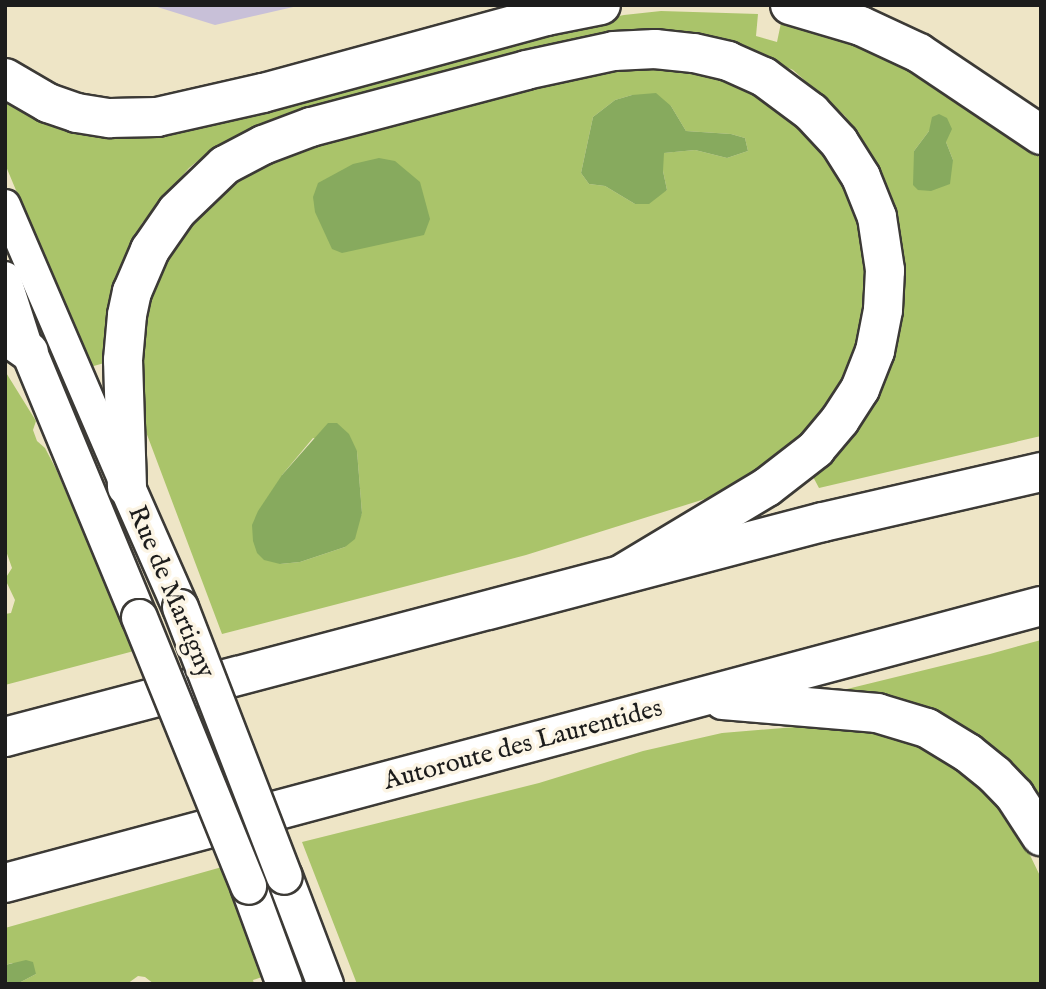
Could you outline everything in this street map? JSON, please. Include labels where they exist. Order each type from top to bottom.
[{"type":"highway","points":[[5,78],[48,103],[77,113],[124,118],[157,117],[250,96],[547,16],[601,5]]},
{"type":"highway","points":[[790,5],[842,19],[908,48],[963,80],[1041,135]]},
{"type":"highway","points":[[127,487],[124,336],[132,292],[140,270],[163,230],[192,193],[217,172],[244,154],[294,133],[526,70],[614,51],[654,49],[694,52],[728,61],[764,77],[811,112],[839,142],[861,177],[877,217],[885,270],[883,310],[875,351],[860,389],[841,420],[816,449],[767,487],[622,574]]},
{"type":"highway","points":[[5,737],[823,522],[1041,472]]},
{"type":"highway","name":"Autoroute des Laurentides","points":[[5,883],[1041,606]]},
{"type":"highway","points":[[697,698],[857,710],[910,721],[953,743],[995,775],[1015,796],[1041,836]]},
{"type":"main road","name":"Rue de Martigny","points":[[17,344],[139,617],[248,886],[284,984]]},
{"type":"main road","name":"Rue de Martigny","points":[[127,487],[180,607],[325,984]]},
{"type":"street","name":"Rue de Martigny","points":[[5,205],[127,487]]},
{"type":"street","name":"Rue de Martigny","points":[[5,277],[17,344]]},
{"type":"shaded area","points":[[151,5],[302,5],[215,25]]},
{"type":"green space","points":[[661,11],[758,14],[756,36],[777,42],[782,18],[888,54],[979,111],[1041,156],[1041,436],[819,488],[811,473],[882,383],[895,349],[903,271],[899,235],[882,175],[845,116],[793,70],[726,41],[254,129],[216,146],[189,168],[142,223],[114,284],[108,362],[90,367],[5,164],[5,94],[71,126],[624,15]],"holes":[[[929,131],[946,142],[953,160],[914,151]]]},
{"type":"green space","points":[[651,64],[740,82],[815,139],[849,186],[868,258],[861,344],[834,402],[787,457],[724,493],[526,555],[222,634],[140,416],[136,350],[151,288],[182,230],[233,184],[267,164],[305,150],[539,85],[619,67]],"holes":[[[632,95],[671,106],[686,131],[731,134],[745,138],[748,151],[727,158],[695,150],[663,153],[667,190],[635,204],[605,186],[589,184],[581,173],[593,117],[615,100]],[[313,438],[357,451],[362,513],[345,547],[300,562],[280,564],[282,475]]]},
{"type":"green space","points":[[656,93],[671,106],[686,131],[731,134],[745,138],[748,151],[727,158],[695,150],[664,153],[663,171],[667,190],[649,204],[635,204],[605,186],[589,184],[581,173],[593,117],[615,100]]},
{"type":"green space","points":[[939,114],[947,118],[952,129],[946,142],[953,160],[950,184],[931,191],[918,190],[913,185],[914,151],[929,131],[932,117]]},
{"type":"green space","points":[[379,158],[395,161],[420,182],[430,219],[424,235],[342,253],[332,249],[315,212],[313,197],[318,183],[353,164]]},
{"type":"green space","points":[[5,371],[36,421],[33,430],[37,441],[45,448],[56,469],[134,651],[5,685],[5,614],[11,613],[15,600],[5,579],[12,568],[5,548]]},
{"type":"green space","points":[[328,423],[337,423],[349,434],[357,451],[362,513],[355,539],[345,547],[300,562],[280,564],[264,560],[257,553],[253,541],[252,525],[258,511],[282,475]]},
{"type":"green space","points":[[1041,640],[1041,809],[847,689],[990,654]]},
{"type":"green space","points":[[843,723],[905,735],[981,783],[1017,828],[1041,878],[1041,984],[357,984],[302,842],[539,783],[643,751],[722,733]]},
{"type":"green space","points":[[222,867],[262,977],[253,980],[254,984],[154,984],[145,977],[138,976],[127,984],[17,984],[36,974],[12,963],[5,965],[5,928]]},
{"type":"green space","points":[[26,960],[33,962],[36,974],[17,984],[5,984],[5,965]]}]
